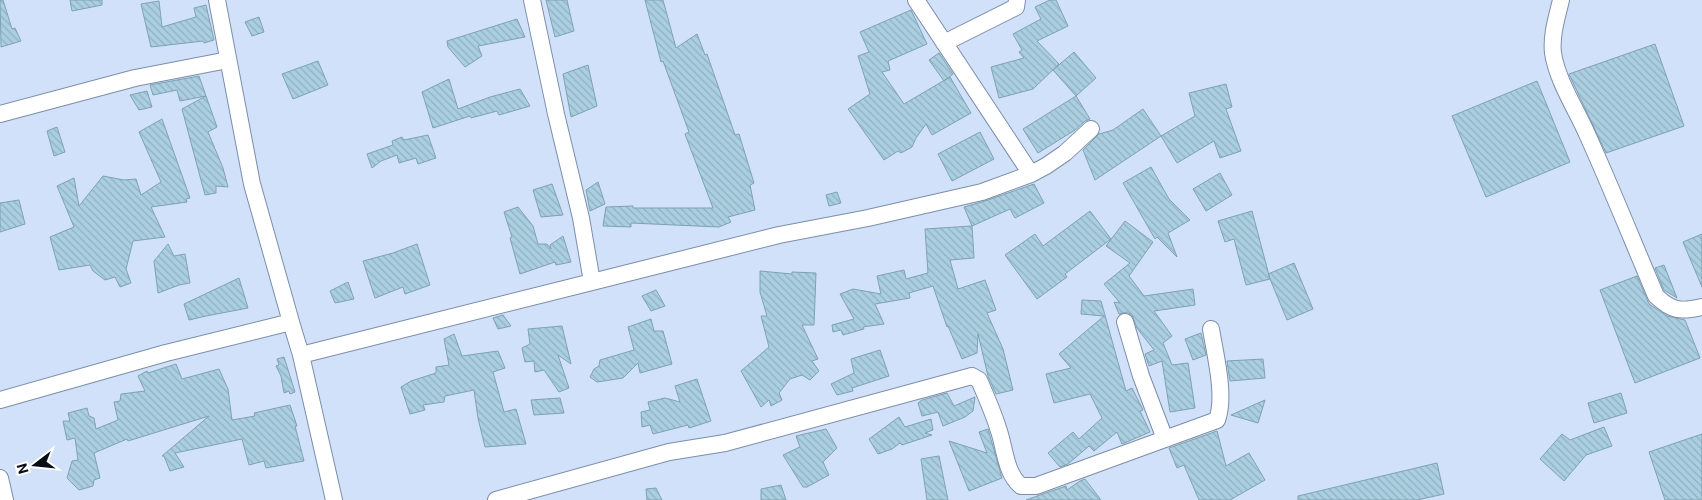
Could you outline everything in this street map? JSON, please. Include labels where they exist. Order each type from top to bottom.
[{"type":"street","points":[[216,0],[252,184],[301,355],[334,500]]},
{"type":"street","points":[[532,0],[556,114],[581,218],[592,282]]},
{"type":"street","points":[[916,0],[1031,174]]},
{"type":"street","points":[[944,43],[1016,7],[1017,0]]},
{"type":"street","points":[[1561,0],[1552,41],[1553,55],[1557,68],[1609,182],[1656,296],[1667,307],[1679,310],[1702,307]]},
{"type":"street","points":[[0,114],[135,78],[228,60]]},
{"type":"street","points":[[301,355],[779,235],[868,218],[982,192],[1031,174],[1065,153],[1091,129]]},
{"type":"street","points":[[0,400],[166,353],[291,322]]},
{"type":"street","points":[[1125,322],[1141,376],[1165,439]]},
{"type":"street","points":[[496,500],[669,452],[725,443],[972,376],[979,380],[998,428],[1015,482],[1021,486],[1036,486],[1217,420],[1220,412],[1221,397],[1210,329]]},
{"type":"street","points":[[0,478],[5,500]]},
{"type":"building","points":[[0,0],[3,0],[12,29],[15,28],[21,41],[1,47]]},
{"type":"building","points":[[70,0],[102,0],[102,5],[72,11]]},
{"type":"building","points":[[546,0],[567,0],[574,31],[555,37]]},
{"type":"building","points":[[645,0],[663,0],[676,48],[697,34],[705,55],[707,54],[735,135],[739,134],[754,183],[750,185],[755,210],[728,217],[731,222],[719,227],[631,223],[631,227],[603,226],[606,207],[713,208],[685,134],[689,132],[663,61],[661,62]]},
{"type":"building","points":[[1050,0],[1056,0],[1068,26],[1037,41],[1059,64],[1033,89],[999,98],[991,67],[1024,58],[1019,52],[1022,50],[1013,34],[1041,19],[1035,7]]},
{"type":"building","points":[[159,1],[162,27],[196,17],[194,8],[206,5],[214,40],[204,43],[203,41],[151,47],[141,4]]},
{"type":"building","points":[[911,10],[927,44],[888,61],[890,70],[882,72],[904,104],[950,77],[971,113],[932,135],[926,124],[912,147],[901,153],[898,151],[884,160],[848,109],[870,94],[858,56],[869,52],[860,32]]},
{"type":"building","points":[[259,17],[264,32],[252,36],[245,22]]},
{"type":"building","points":[[517,19],[525,37],[478,46],[482,56],[465,67],[448,47],[447,41]]},
{"type":"building","points":[[1655,44],[1684,126],[1606,153],[1569,74]]},
{"type":"building","points":[[1074,52],[1096,78],[1076,96],[1053,70]]},
{"type":"building","points":[[939,53],[953,74],[944,81],[929,60]]},
{"type":"building","points":[[318,61],[328,85],[293,99],[282,74]]},
{"type":"building","points":[[588,65],[597,106],[571,117],[563,74]]},
{"type":"building","points":[[199,76],[206,96],[180,101],[177,90],[153,95],[150,85]]},
{"type":"building","points":[[449,79],[458,109],[490,97],[520,89],[530,106],[499,115],[497,111],[471,118],[470,116],[433,128],[422,92]]},
{"type":"building","points":[[1537,81],[1570,162],[1486,197],[1452,116]]},
{"type":"building","points":[[1226,84],[1232,107],[1226,109],[1241,151],[1220,158],[1214,141],[1177,163],[1161,136],[1195,116],[1189,93]]},
{"type":"building","points":[[147,91],[152,107],[139,110],[130,95]]},
{"type":"building","points":[[206,96],[217,127],[208,132],[223,168],[228,187],[216,186],[216,193],[205,195],[182,109]]},
{"type":"building","points":[[1076,96],[1090,119],[1038,153],[1023,129]]},
{"type":"building","points":[[1143,109],[1161,136],[1095,180],[1083,150],[1099,134],[1113,130]]},
{"type":"building","points":[[162,119],[190,198],[186,199],[187,202],[151,207],[165,237],[133,241],[126,269],[131,283],[120,287],[115,277],[105,280],[93,271],[90,265],[59,270],[50,237],[74,227],[57,186],[74,178],[79,206],[103,176],[124,180],[136,179],[141,195],[161,182],[139,132]]},
{"type":"building","points":[[57,127],[65,152],[54,156],[47,131]]},
{"type":"building","points":[[980,132],[994,159],[952,181],[938,154]]},
{"type":"building","points":[[428,135],[436,158],[418,164],[416,158],[399,163],[397,155],[381,161],[372,168],[367,154],[393,145],[392,141],[402,137],[404,140]]},
{"type":"building","points":[[1151,167],[1169,199],[1190,220],[1168,233],[1177,257],[1157,237],[1155,239],[1123,183]]},
{"type":"building","points":[[1220,173],[1232,195],[1206,211],[1193,189]]},
{"type":"building","points":[[598,182],[605,204],[590,211],[586,190]]},
{"type":"building","points":[[552,184],[563,215],[541,217],[533,190]]},
{"type":"building","points":[[1034,184],[1044,203],[1015,218],[1010,209],[972,226],[964,207]]},
{"type":"building","points":[[837,192],[841,203],[829,206],[826,195]]},
{"type":"building","points":[[19,200],[25,224],[0,232],[0,203]]},
{"type":"building","points":[[518,207],[533,226],[538,244],[547,244],[551,249],[550,245],[563,236],[571,262],[556,265],[555,262],[520,274],[504,212]]},
{"type":"building","points":[[1090,211],[1111,239],[1065,274],[1067,277],[1037,299],[1005,255],[1035,234],[1043,246]]},
{"type":"building","points":[[1252,211],[1270,279],[1246,285],[1234,239],[1225,242],[1218,221]]},
{"type":"building","points":[[1125,221],[1153,242],[1129,276],[1144,296],[1193,289],[1195,305],[1154,311],[1172,336],[1163,343],[1172,365],[1188,363],[1195,408],[1170,412],[1162,361],[1149,366],[1145,354],[1154,350],[1137,328],[1132,315],[1127,312],[1119,314],[1114,302],[1120,303],[1104,284],[1130,263],[1106,246]]},
{"type":"building","points":[[972,226],[974,258],[950,260],[958,289],[985,280],[996,310],[987,313],[1003,349],[1013,390],[996,394],[988,376],[978,334],[977,353],[962,359],[947,327],[933,286],[909,293],[910,298],[875,304],[884,324],[863,327],[864,329],[843,335],[841,330],[833,332],[832,325],[854,319],[840,294],[853,289],[881,294],[877,276],[904,270],[906,279],[928,273],[925,229]]},
{"type":"building","points":[[1702,234],[1702,287],[1683,242]]},
{"type":"building","points":[[168,244],[174,256],[185,254],[190,283],[158,293],[154,261]]},
{"type":"building","points":[[417,244],[430,285],[405,294],[403,287],[375,298],[363,261]]},
{"type":"building","points":[[1294,263],[1313,309],[1287,320],[1268,274]]},
{"type":"building","points":[[1664,265],[1677,298],[1664,290],[1655,268]]},
{"type":"building","points":[[760,271],[792,274],[792,272],[816,273],[814,325],[802,325],[818,359],[812,361],[819,371],[810,380],[802,375],[790,379],[779,393],[782,400],[771,406],[769,400],[761,407],[741,371],[769,347],[761,316],[767,316],[760,292]]},
{"type":"building","points":[[1637,276],[1649,304],[1667,316],[1685,320],[1700,358],[1635,383],[1600,290]]},
{"type":"building","points":[[239,278],[248,308],[189,320],[184,304]]},
{"type":"building","points":[[348,282],[354,299],[335,303],[330,291]]},
{"type":"building","points":[[656,290],[665,306],[651,311],[642,296]]},
{"type":"building","points":[[1082,300],[1101,301],[1126,391],[1132,388],[1143,410],[1140,411],[1150,432],[1122,444],[1117,432],[1094,451],[1089,446],[1068,464],[1060,467],[1048,453],[1073,432],[1079,439],[1102,418],[1090,394],[1054,403],[1046,374],[1071,368],[1059,354],[1104,316],[1081,314]]},
{"type":"building","points":[[503,315],[511,326],[498,329],[493,318]]},
{"type":"building","points":[[651,319],[654,331],[663,331],[672,364],[640,373],[638,363],[623,378],[597,382],[590,377],[594,369],[599,366],[600,360],[634,350],[628,327]]},
{"type":"building","points":[[562,326],[571,364],[558,355],[569,388],[559,392],[544,370],[535,372],[534,361],[525,362],[522,348],[530,344],[528,329]]},
{"type":"building","points":[[1201,333],[1206,355],[1193,360],[1185,339]]},
{"type":"building","points":[[454,334],[462,356],[498,351],[505,368],[493,372],[504,412],[516,409],[526,444],[485,447],[474,390],[445,396],[444,402],[423,405],[425,410],[410,414],[401,387],[411,381],[436,373],[436,367],[449,365],[444,339]]},
{"type":"building","points":[[880,350],[889,376],[852,388],[853,391],[837,395],[831,384],[854,373],[851,359]]},
{"type":"building","points":[[284,357],[295,392],[290,394],[289,391],[284,393],[281,376],[276,366],[279,365],[277,359]]},
{"type":"building","points":[[1263,359],[1265,378],[1230,381],[1227,361]]},
{"type":"building","points":[[176,364],[182,379],[219,369],[228,389],[232,420],[255,416],[254,413],[290,405],[297,426],[295,426],[304,461],[266,468],[264,461],[249,465],[242,439],[175,453],[184,467],[170,471],[164,456],[162,456],[209,416],[128,441],[127,439],[94,453],[100,478],[94,480],[93,486],[79,490],[67,478],[72,461],[78,460],[75,438],[67,440],[63,421],[70,421],[68,413],[87,408],[89,416],[94,418],[96,429],[118,420],[114,402],[120,401],[121,394],[145,391],[138,376],[147,371],[148,373]]},
{"type":"building","points":[[697,379],[711,421],[689,428],[688,425],[653,434],[650,425],[642,427],[641,412],[650,410],[648,402],[665,398],[680,402],[675,386]]},
{"type":"building","points":[[947,393],[954,406],[975,397],[973,411],[965,417],[943,426],[938,412],[922,416],[918,403],[922,400]]},
{"type":"building","points":[[1621,393],[1627,413],[1594,423],[1588,403]]},
{"type":"building","points":[[560,398],[564,413],[534,415],[531,400]]},
{"type":"building","points":[[1265,400],[1258,423],[1231,415]]},
{"type":"building","points":[[899,417],[905,427],[931,419],[933,430],[925,433],[932,435],[902,445],[900,443],[892,449],[878,454],[869,439]]},
{"type":"building","points":[[1604,427],[1612,446],[1586,455],[1564,481],[1540,459],[1562,434],[1570,440]]},
{"type":"building","points":[[826,429],[837,448],[823,462],[829,475],[807,487],[803,487],[783,455],[800,447],[796,436]]},
{"type":"building","points":[[988,429],[1002,478],[969,491],[949,441],[987,453],[979,432]]},
{"type":"building","points":[[1217,431],[1226,466],[1249,453],[1265,480],[1230,500],[1199,500],[1184,465],[1177,468],[1169,448]]},
{"type":"building","points":[[1702,434],[1702,500],[1665,500],[1649,452]]},
{"type":"building","points":[[939,456],[948,500],[927,500],[921,459]]},
{"type":"building","points":[[1437,463],[1444,494],[1417,500],[1298,500],[1298,496]]},
{"type":"building","points":[[1085,479],[1101,500],[1026,500],[1066,486],[1067,490]]},
{"type":"building","points":[[781,485],[786,500],[761,500],[761,489]]},
{"type":"building","points":[[656,488],[662,500],[647,500],[646,489]]}]
